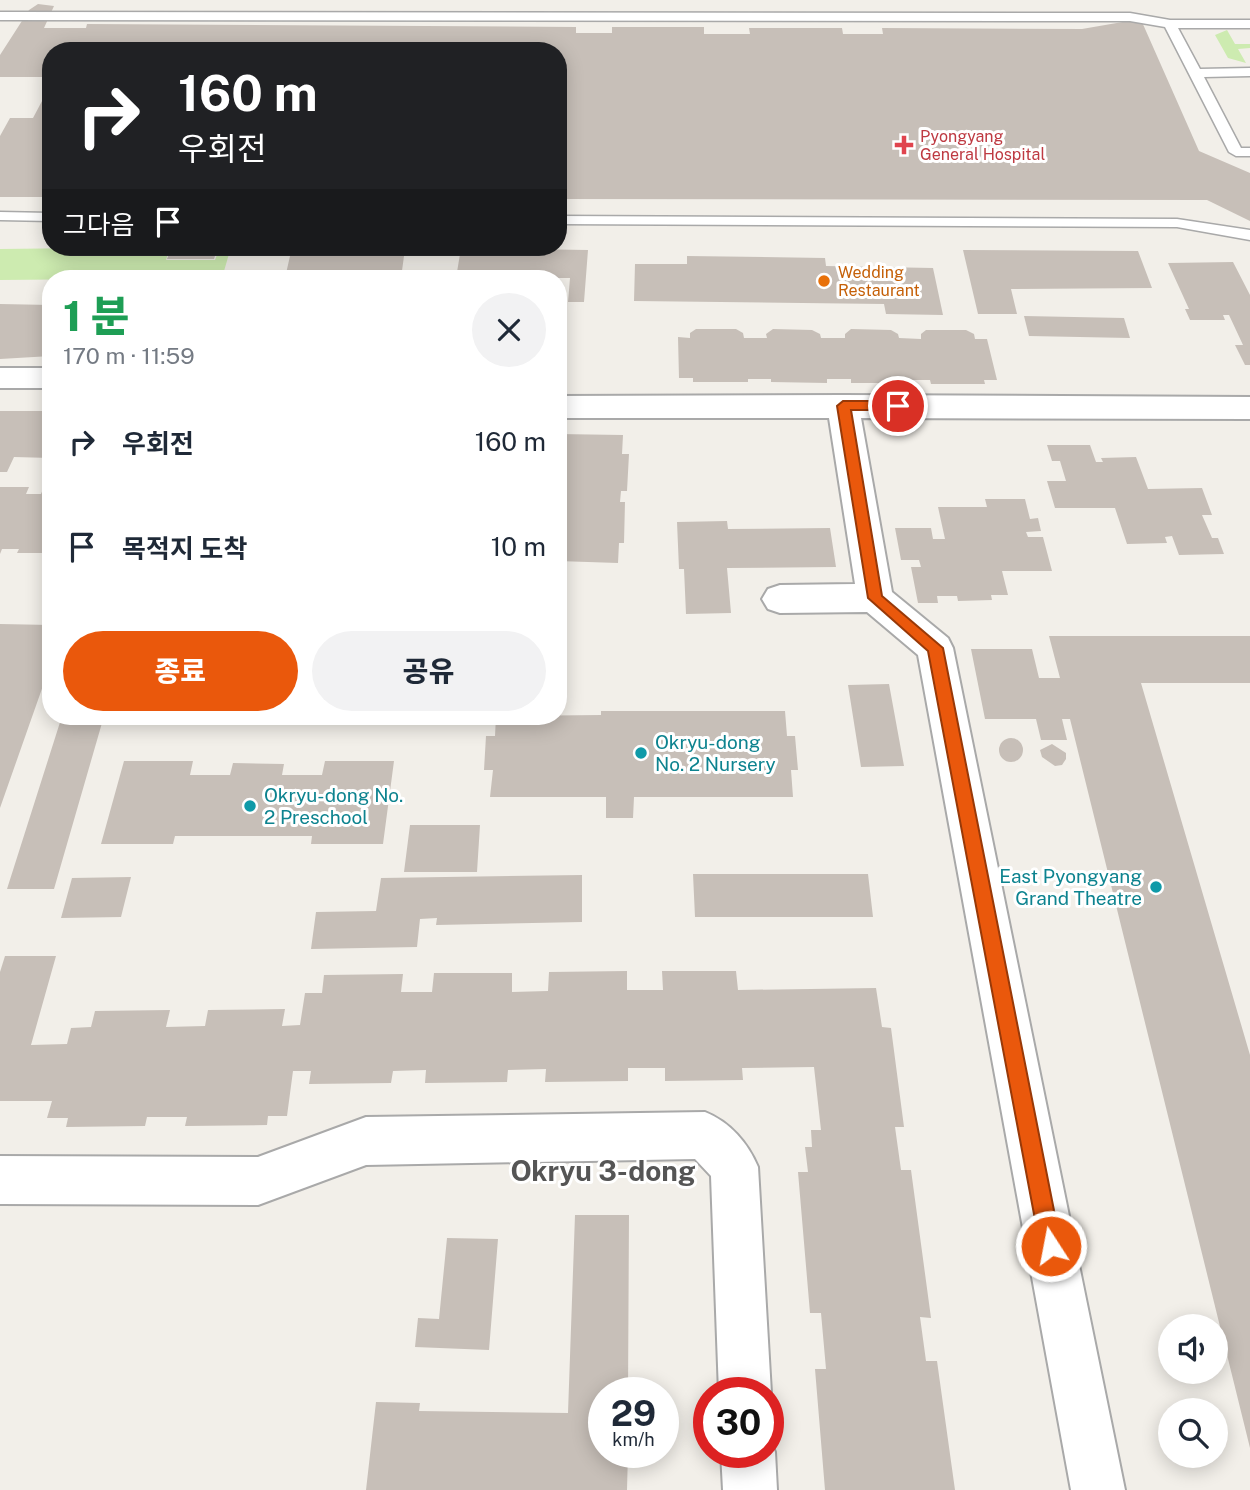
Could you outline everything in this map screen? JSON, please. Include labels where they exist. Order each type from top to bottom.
[{"type":"street","points":[[0,378],[42,378]]},
{"type":"street","points":[[843,406],[875,598]]},
{"type":"street","points":[[567,407],[1250,408]]},
{"type":"street","points":[[780,599],[875,598],[935,648],[1098,1490]]},
{"type":"street","points":[[0,1180],[258,1181],[366,1141],[705,1135],[734,1167],[745,1377]]},
{"type":"street","points":[[749,1468],[750,1490]]},
{"type":"lane","points":[[0,16],[1130,17],[1170,24],[1250,24]]},
{"type":"lane","points":[[1170,24],[1236,152],[1250,152]]},
{"type":"lane","points":[[1195,72],[1250,72]]},
{"type":"lane","points":[[0,216],[42,217]]},
{"type":"lane","points":[[567,220],[1177,223],[1250,235]]},
{"type":"green space","points":[[1227,30],[1235,44],[1250,44],[1250,48],[1238,49],[1246,63],[1228,58],[1215,35]]},
{"type":"green space","points":[[0,249],[42,249],[42,256],[167,256],[166,260],[215,260],[217,256],[228,256],[224,270],[42,270],[42,280],[0,280]]},
{"type":"building","points":[[38,4],[54,6],[44,28],[86,28],[87,24],[576,27],[576,33],[612,33],[612,27],[704,27],[704,34],[750,34],[749,28],[842,28],[843,34],[883,34],[882,28],[1082,29],[1134,20],[1142,22],[1199,151],[1250,173],[1250,221],[1207,200],[567,199],[567,42],[42,42],[42,77],[0,77],[0,55],[29,10]]},
{"type":"building","points":[[42,101],[42,197],[0,197],[0,136],[10,118],[33,118]]},
{"type":"building","points":[[567,250],[588,250],[584,302],[568,302],[570,278],[567,278],[567,270],[457,270],[460,256],[567,256]]},
{"type":"building","points":[[963,250],[1138,251],[1152,288],[1011,289],[1017,314],[978,314]]},
{"type":"building","points":[[168,256],[215,256],[214,259],[167,259]]},
{"type":"building","points":[[290,256],[404,256],[402,270],[287,270]]},
{"type":"building","points":[[687,256],[825,258],[826,266],[933,268],[943,315],[886,314],[884,304],[634,301],[635,264],[687,264]]},
{"type":"building","points":[[1233,262],[1250,295],[1250,365],[1245,365],[1235,345],[1243,345],[1229,315],[1223,315],[1225,320],[1190,320],[1185,309],[1189,309],[1168,263]]},
{"type":"building","points":[[0,304],[42,305],[42,357],[0,359]]},
{"type":"building","points":[[1024,316],[1124,318],[1130,338],[1029,336]]},
{"type":"building","points":[[696,329],[736,329],[743,333],[744,338],[767,338],[766,334],[773,329],[812,330],[820,334],[821,338],[845,338],[845,334],[851,329],[891,330],[898,334],[899,338],[921,339],[921,334],[926,330],[966,330],[974,334],[975,339],[987,339],[997,380],[984,380],[985,384],[931,384],[930,380],[907,380],[908,383],[851,383],[851,379],[827,379],[827,383],[771,382],[771,379],[748,379],[748,382],[693,382],[693,378],[679,378],[678,337],[690,338],[690,333]]},
{"type":"building","points":[[0,411],[42,411],[42,458],[14,457],[7,472],[0,472]]},
{"type":"building","points":[[567,434],[623,435],[622,454],[629,454],[627,491],[621,491],[620,502],[625,502],[624,543],[619,543],[618,563],[567,561]]},
{"type":"building","points":[[1047,445],[1090,445],[1096,462],[1103,462],[1101,458],[1136,457],[1148,489],[1202,488],[1212,515],[1202,515],[1212,538],[1218,538],[1224,554],[1179,555],[1172,536],[1165,537],[1167,543],[1127,544],[1115,508],[1055,508],[1047,481],[1066,481],[1060,461],[1052,461]]},
{"type":"building","points":[[0,487],[29,487],[26,494],[41,494],[42,492],[42,553],[17,553],[19,549],[2,549],[0,554]]},
{"type":"building","points":[[985,499],[1025,499],[1030,519],[1038,518],[1041,531],[1026,532],[1028,537],[1043,537],[1052,571],[1002,571],[1008,595],[991,595],[992,600],[958,601],[957,596],[937,596],[938,603],[918,603],[911,567],[921,567],[919,560],[901,560],[895,528],[931,528],[933,539],[945,539],[938,507],[987,507]]},
{"type":"building","points":[[727,521],[728,529],[830,528],[836,567],[727,568],[731,613],[686,614],[684,569],[679,569],[677,522]]},
{"type":"building","points":[[0,624],[42,625],[42,689],[0,808]]},
{"type":"building","name":"East Pyongyang Grand Theatre","points":[[1049,636],[1250,636],[1250,683],[1141,683],[1250,1055],[1250,1448],[1228,1359],[1228,1314],[1217,1314],[1070,719],[1062,719],[1067,740],[1041,740],[1036,719],[985,719],[971,649],[1032,649],[1039,678],[1060,678]]},
{"type":"building","points":[[889,684],[904,766],[861,767],[848,685]]},
{"type":"building","name":"Okryu-dong No. 2 Nursery","points":[[601,711],[785,711],[787,736],[795,736],[798,770],[791,770],[793,797],[634,797],[633,818],[606,818],[606,797],[490,797],[493,770],[484,770],[486,736],[495,736],[496,725],[567,725],[567,715],[601,715]]},
{"type":"building","points":[[59,725],[101,725],[54,889],[7,889]]},
{"type":"building","points":[[1011,738],[1019,742],[1023,750],[1019,758],[1011,762],[1003,758],[999,750],[1003,742]]},
{"type":"building","points":[[1052,744],[1066,753],[1062,765],[1055,766],[1042,757],[1040,750]]},
{"type":"building","name":"Okryu-dong No. 2 Preschool","points":[[124,761],[193,761],[190,775],[230,775],[233,763],[284,764],[282,775],[322,775],[325,761],[394,761],[383,844],[311,844],[312,836],[175,836],[173,844],[101,844]]},
{"type":"building","points":[[410,825],[480,825],[477,872],[404,872]]},
{"type":"building","points":[[693,874],[868,874],[873,917],[695,917]]},
{"type":"building","points":[[582,875],[582,922],[436,925],[437,918],[420,919],[417,947],[311,949],[316,912],[376,911],[381,878]]},
{"type":"building","points":[[131,877],[121,917],[61,918],[72,878]]},
{"type":"building","points":[[5,956],[56,956],[31,1045],[67,1044],[71,1028],[91,1027],[95,1011],[170,1010],[166,1027],[205,1026],[208,1010],[285,1009],[282,1026],[300,1025],[305,993],[322,993],[324,975],[403,974],[401,992],[432,992],[434,973],[512,973],[512,992],[548,991],[549,972],[627,971],[627,990],[663,990],[662,971],[736,971],[738,990],[876,988],[882,1027],[891,1028],[904,1127],[895,1127],[901,1170],[911,1170],[931,1318],[920,1317],[926,1361],[937,1361],[955,1490],[825,1490],[815,1369],[826,1369],[821,1313],[810,1313],[798,1172],[808,1172],[805,1147],[812,1147],[811,1130],[821,1130],[814,1067],[742,1068],[743,1080],[665,1081],[665,1068],[628,1068],[628,1081],[545,1082],[546,1069],[508,1070],[507,1082],[425,1083],[426,1070],[393,1071],[391,1083],[309,1084],[311,1071],[293,1071],[287,1116],[268,1116],[267,1125],[185,1126],[187,1117],[147,1117],[145,1126],[66,1127],[68,1118],[47,1118],[52,1101],[0,1101],[0,972]]},
{"type":"building","points":[[575,1215],[629,1215],[628,1377],[588,1377],[588,1468],[628,1468],[627,1490],[366,1490],[376,1402],[420,1403],[419,1411],[568,1413]]},
{"type":"building","points":[[447,1238],[498,1239],[489,1350],[415,1347],[418,1318],[439,1319]]},
{"type":"place","name":"Pyongyang General Hospital","points":[[904,145]]},
{"type":"place","name":"Wedding Restaurant","points":[[824,281]]},
{"type":"place","name":"Okryu-dong No. 2 Nursery","points":[[641,753]]},
{"type":"place","name":"Okryu-dong No. 2 Preschool","points":[[250,806]]},
{"type":"place","name":"East Pyongyang Grand Theatre","points":[[1156,887]]},
{"type":"district","name":"Okryu 3-dong","points":[[603,1171]]},
{"type":"route","points":[[898,406],[843,406],[875,598],[935,648],[1051,1246]]}]
